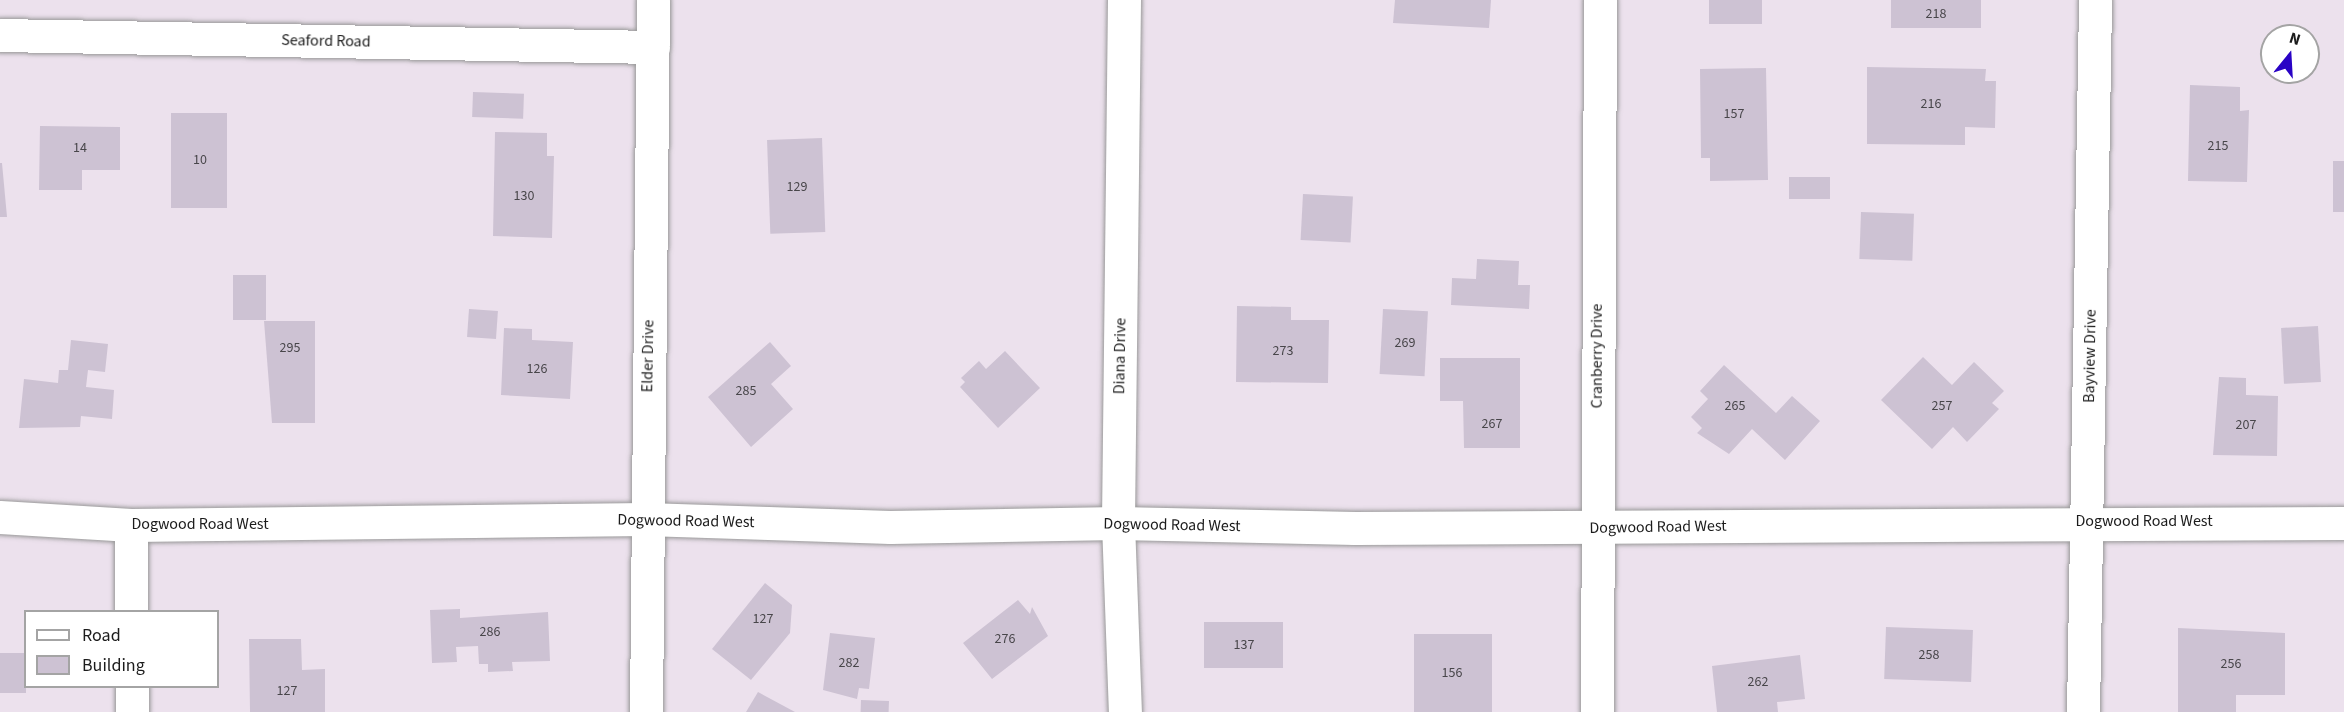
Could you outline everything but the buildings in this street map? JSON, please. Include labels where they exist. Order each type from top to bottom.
[{"type":"street","name":"Elder Drive","points":[[646,712],[646,519],[653,0]]},
{"type":"street","name":"Diana Drive","points":[[1124,0],[1118,523],[1125,712]]},
{"type":"street","name":"Cranberry Drive","points":[[1597,712],[1600,0]]},
{"type":"street","name":"Bayview Drive","points":[[2083,712],[2095,0]]},
{"type":"street","name":"Seaford Road","points":[[0,34],[653,47]]},
{"type":"street","name":"Dogwood Road West","points":[[0,517],[131,525],[646,519],[890,527],[1118,523],[1596,528],[2087,520],[2344,523]]},
{"type":"street","points":[[131,525],[131,610]]},
{"type":"street","points":[[132,688],[132,712]]}]
